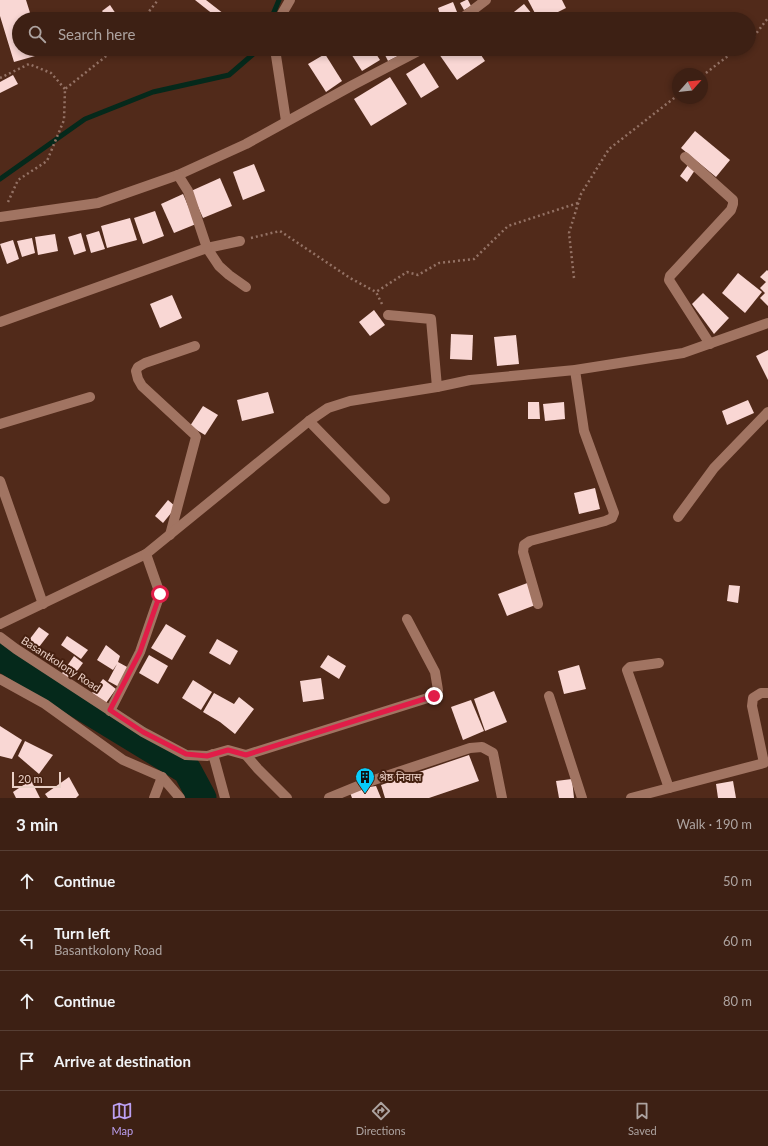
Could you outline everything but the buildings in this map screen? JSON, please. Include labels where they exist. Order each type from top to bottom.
[{"type":"street","points":[[283,12],[290,0]]},
{"type":"street","points":[[470,12],[486,0]]},
{"type":"street","points":[[277,56],[286,121]]},
{"type":"street","points":[[2,213],[98,203],[178,175],[246,144],[286,121],[409,56]]},
{"type":"street","points":[[685,157],[733,200],[731,210],[670,276],[669,280],[710,344]]},
{"type":"street","points":[[178,175],[188,191],[207,248],[218,266],[229,276],[246,286]]},
{"type":"street","points":[[0,322],[207,248],[240,241]]},
{"type":"street","points":[[388,314],[431,319],[437,387]]},
{"type":"street","points":[[0,624],[146,554],[309,421],[328,408],[350,401],[437,387],[470,380],[575,370],[679,354],[768,323]]},
{"type":"street","points":[[170,535],[196,438],[194,434],[142,386],[136,371],[138,367],[144,363],[195,346]]},
{"type":"street","points":[[538,604],[523,552],[524,545],[530,541],[605,521],[612,518],[614,513],[584,431],[575,370]]},
{"type":"street","points":[[0,424],[90,397]]},
{"type":"street","points":[[678,517],[714,468],[768,412]]},
{"type":"street","points":[[309,421],[385,499]]},
{"type":"street","points":[[0,481],[43,604]]},
{"type":"street","points":[[110,710],[140,652],[160,594],[146,554]]},
{"type":"street","points":[[284,796],[246,755],[434,696],[438,690],[435,672],[407,619]]},
{"type":"street","name":"Basantkolony Road","points":[[0,637],[16,650],[143,732],[186,754],[207,756],[228,750],[246,755]]},
{"type":"street","points":[[659,663],[630,667],[627,670],[669,788]]},
{"type":"street","points":[[0,679],[45,704],[123,760],[162,777],[180,798]]},
{"type":"street","points":[[631,798],[766,762],[752,706],[754,698],[761,693],[768,693]]},
{"type":"street","points":[[549,696],[582,798]]},
{"type":"street","points":[[329,798],[368,782],[431,760],[470,748],[482,747],[493,753],[502,798]]},
{"type":"street","points":[[213,754],[225,798]]},
{"type":"street","points":[[154,798],[162,777]]},
{"type":"path","points":[[149,12],[158,0]]},
{"type":"path","points":[[756,34],[768,18]]},
{"type":"path","points":[[65,89],[106,56]]},
{"type":"path","points":[[708,71],[728,56]]},
{"type":"path","points":[[0,78],[29,64],[51,73],[65,89],[64,120],[47,161],[18,180],[2,213]]},
{"type":"path","points":[[574,278],[569,234],[581,194],[609,149],[672,100]]},
{"type":"path","points":[[376,292],[407,272],[418,275],[439,263],[474,259],[508,226],[578,203]]},
{"type":"path","points":[[240,241],[280,231],[350,278],[376,292],[388,314]]},
{"type":"waterway","points":[[274,12],[279,0]]},
{"type":"waterway","points":[[0,179],[85,119],[153,92],[229,75],[251,56]]},
{"type":"waterway","points":[[0,656],[187,770],[202,798]]},
{"type":"place","name":"श्रेष्ठ निवास","points":[[365,794]]},
{"type":"route","points":[[160,594],[140,652],[114,705],[110,710],[143,732],[186,754],[207,756],[228,750],[246,755],[434,696]]}]
